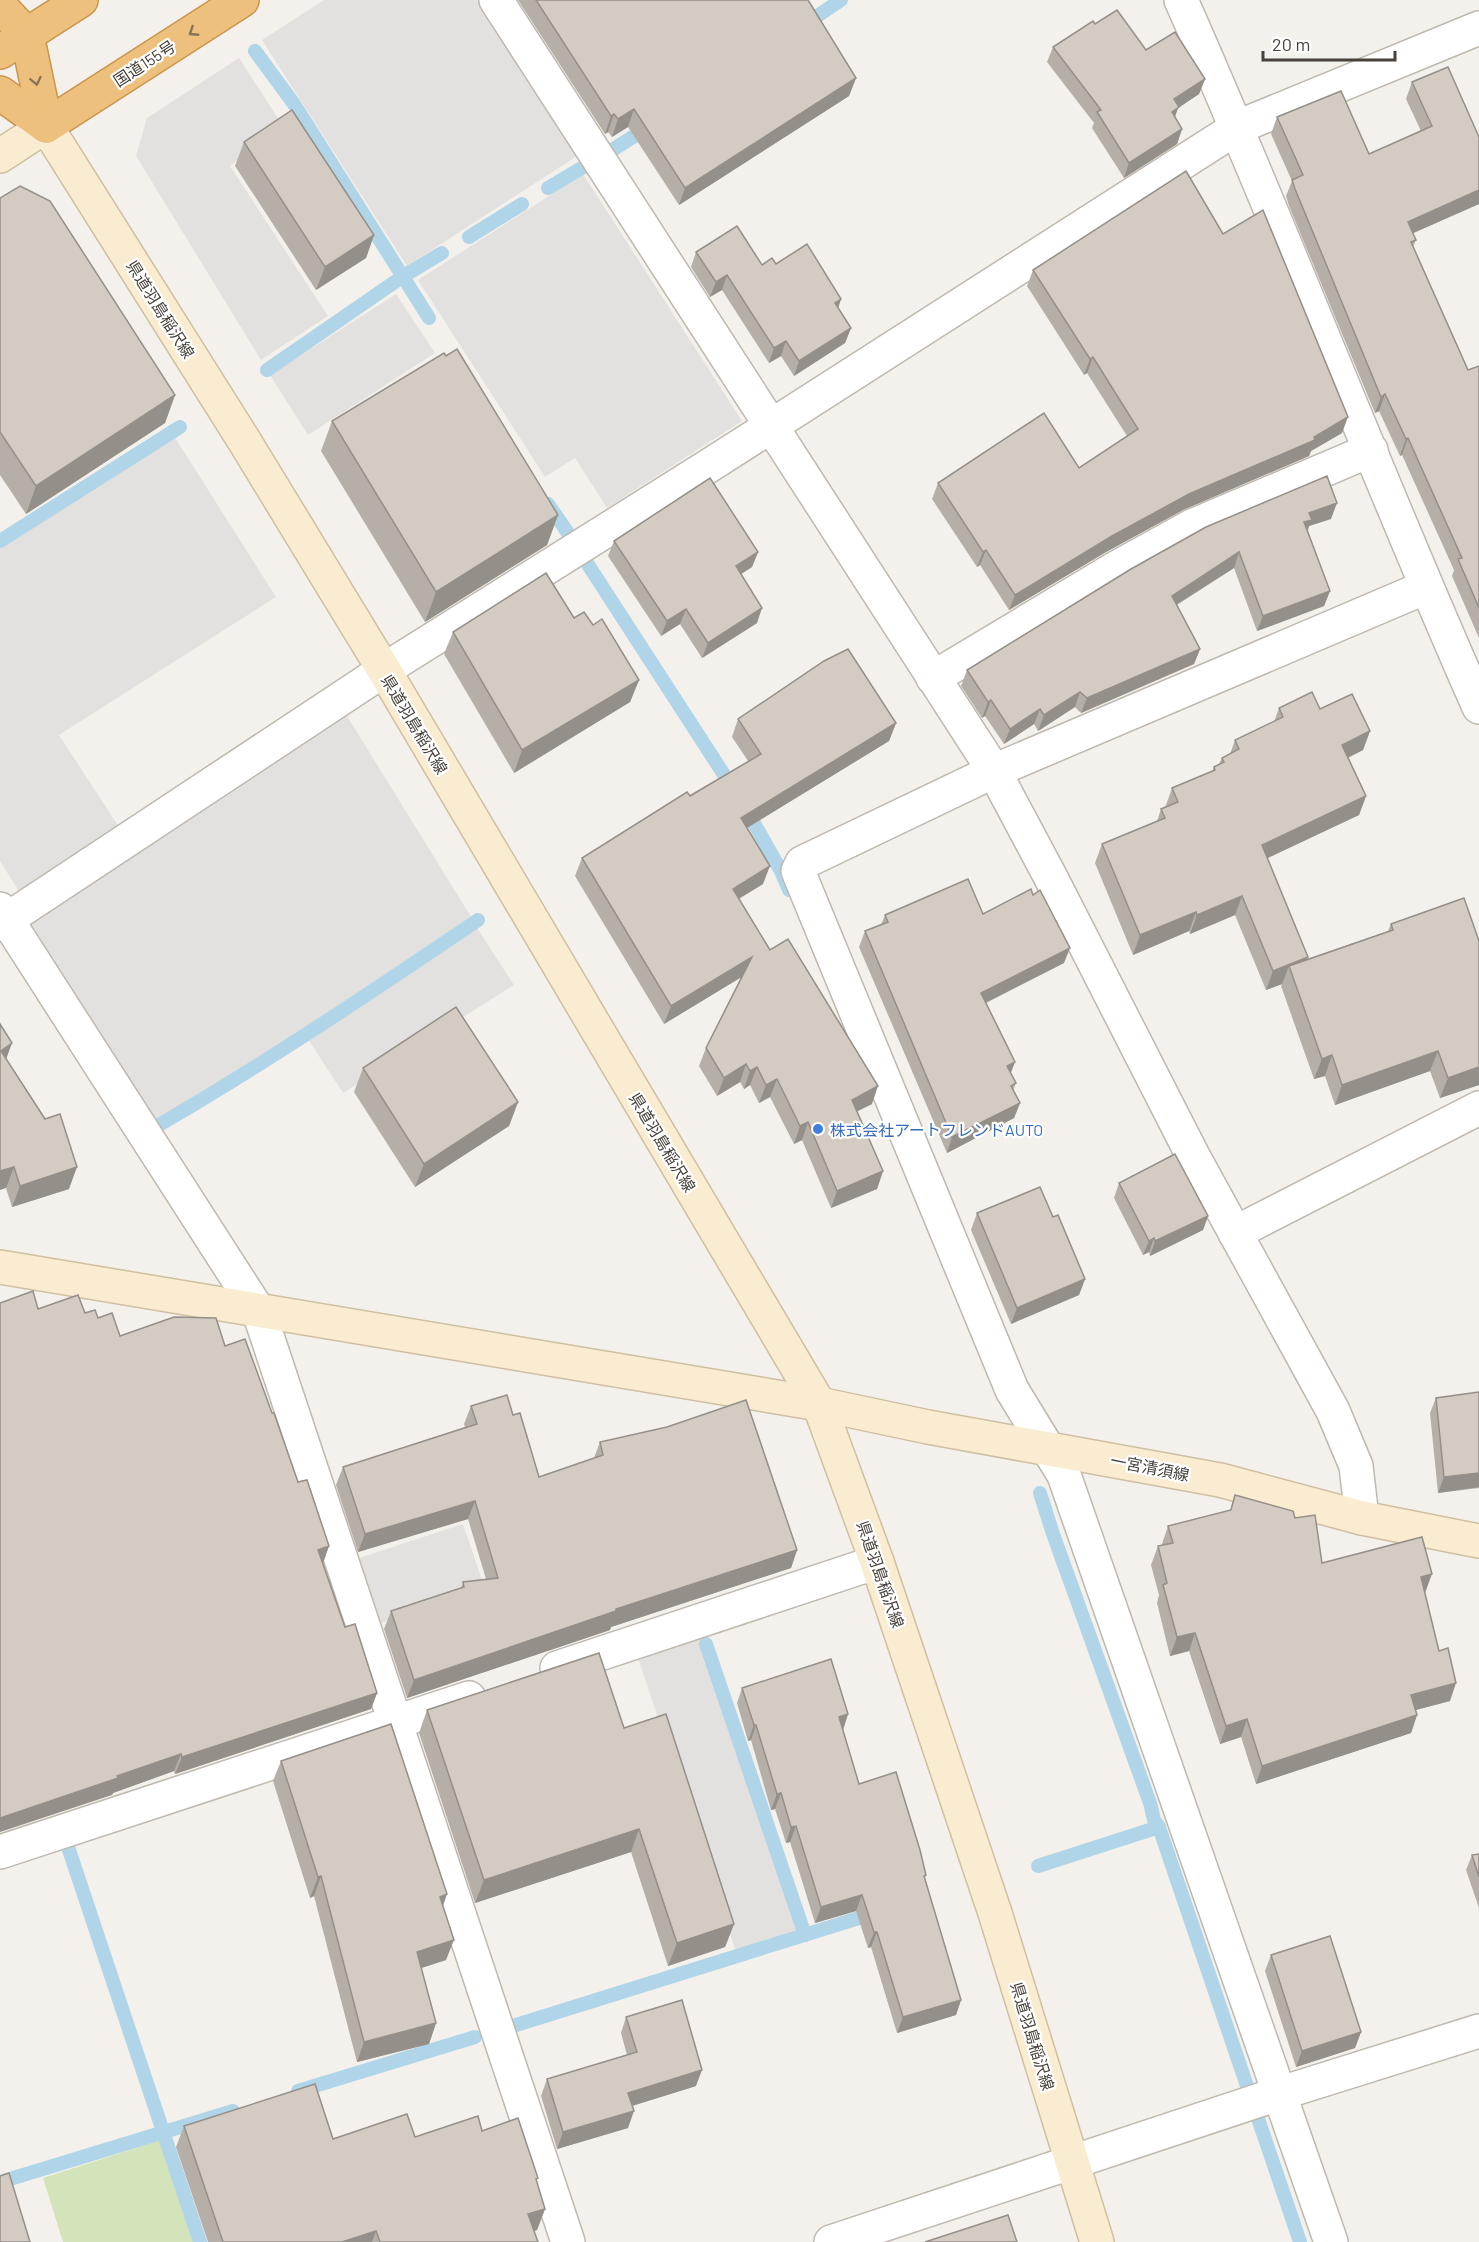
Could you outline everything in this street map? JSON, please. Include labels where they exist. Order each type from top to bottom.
[{"type":"highway","points":[[13,43],[81,0]]},
{"type":"highway","name":"国道155号","points":[[46,126],[242,0]]},
{"type":"highway","points":[[0,6],[46,126]]},
{"type":"highway","points":[[0,93],[46,126]]},
{"type":"main road","points":[[0,156],[46,126]]},
{"type":"main road","name":"県道羽島稲沢線","points":[[46,126],[245,442],[384,670],[819,1404],[878,1562],[995,1913],[1097,2242]]},
{"type":"main road","name":"一宮清須線","points":[[0,1268],[819,1404],[928,1427],[1220,1480],[1362,1518],[1479,1541]]},
{"type":"street","points":[[496,0],[994,771],[1193,1156],[1333,1411],[1356,1466],[1362,1518]]},
{"type":"street","points":[[1181,0],[1238,127],[1426,587],[1479,707]]},
{"type":"street","points":[[568,2242],[259,1312],[2,917],[384,670],[1238,127],[1479,28]]},
{"type":"street","points":[[933,678],[1116,568],[1192,526],[1371,450]]},
{"type":"street","points":[[1331,2242],[1272,2096],[1064,1474],[1012,1390],[798,871],[802,863],[994,771],[1426,587]]},
{"type":"street","points":[[1235,1233],[1479,1108]]},
{"type":"street","points":[[531,1677],[878,1562]]},
{"type":"street","points":[[0,1852],[498,1688]]},
{"type":"street","points":[[831,2242],[1232,2109],[1479,2031]]},
{"type":"green space","points":[[161,2140],[194,2242],[63,2242],[43,2178]]},
{"type":"shaded area","points":[[324,0],[477,0],[577,156],[407,266],[262,40]]},
{"type":"shaded area","points":[[239,58],[285,129],[230,166],[328,316],[261,360],[136,156],[147,118]]},
{"type":"shaded area","points":[[583,174],[742,421],[607,508],[575,458],[545,477],[418,280]]},
{"type":"shaded area","points":[[396,294],[435,353],[308,435],[270,375]]},
{"type":"shaded area","points":[[174,436],[276,597],[59,735],[119,827],[20,893],[0,861],[0,547]]},
{"type":"shaded area","points":[[347,716],[473,920],[332,1015],[158,1123],[30,924]]},
{"type":"shaded area","points":[[477,928],[514,985],[343,1093],[306,1036]]},
{"type":"shaded area","points":[[463,1524],[485,1589],[381,1623],[359,1558]]},
{"type":"shaded area","points":[[699,1631],[798,1932],[736,1952],[636,1652]]},
{"type":"building","points":[[536,0],[808,0],[856,78],[685,188],[634,109],[618,119],[614,114],[611,116]]},
{"type":"building","points":[[1117,10],[1146,50],[1175,32],[1205,79],[1174,99],[1179,107],[1172,112],[1182,129],[1129,163],[1097,112],[1101,110],[1053,47],[1093,21],[1095,24]]},
{"type":"building","points":[[1448,67],[1479,137],[1479,190],[1408,222],[1416,240],[1411,242],[1468,370],[1479,366],[1479,608],[1458,559],[1462,558],[1408,438],[1406,439],[1385,394],[1381,397],[1295,189],[1292,180],[1303,175],[1277,117],[1341,91],[1369,154],[1432,126],[1412,82]]},
{"type":"building","points":[[292,110],[374,235],[325,267],[244,142]]},
{"type":"building","points":[[1186,171],[1223,234],[1263,210],[1348,417],[1314,437],[1315,440],[1189,494],[1112,536],[1015,595],[986,550],[983,552],[938,483],[1044,413],[1079,468],[1138,429],[1093,357],[1090,359],[1033,270]]},
{"type":"building","points":[[20,186],[50,201],[175,395],[36,486],[0,432],[0,198]]},
{"type":"building","points":[[737,226],[762,265],[772,258],[776,264],[807,244],[841,299],[835,303],[851,328],[799,361],[786,341],[774,348],[727,275],[716,282],[696,252]]},
{"type":"building","points":[[457,349],[558,515],[436,592],[332,421],[444,353],[446,356]]},
{"type":"building","points":[[1327,476],[1337,503],[1309,513],[1312,520],[1304,522],[1330,591],[1263,616],[1239,552],[1172,596],[1200,649],[1087,698],[1080,692],[1044,715],[1040,709],[1010,729],[991,700],[988,702],[967,670],[1131,569],[1206,527]]},
{"type":"building","points":[[710,478],[758,552],[736,566],[762,608],[708,643],[686,609],[667,621],[614,541]]},
{"type":"building","points":[[546,573],[574,618],[584,612],[593,625],[602,619],[639,680],[522,750],[453,632]]},
{"type":"building","points":[[848,649],[896,723],[741,818],[770,866],[733,889],[770,950],[788,939],[878,1086],[852,1100],[883,1171],[837,1191],[808,1122],[800,1126],[777,1079],[766,1085],[757,1067],[750,1071],[746,1064],[724,1078],[706,1048],[752,957],[671,1006],[582,858],[687,792],[690,796],[761,754],[738,719],[824,661]]},
{"type":"building","points":[[1312,692],[1320,709],[1352,694],[1370,731],[1342,745],[1366,796],[1262,845],[1308,957],[1273,971],[1242,896],[1140,935],[1102,844],[1165,818],[1161,809],[1178,802],[1172,788],[1215,770],[1214,767],[1224,762],[1222,758],[1239,749],[1235,740],[1283,717],[1279,708]]},
{"type":"building","points":[[968,879],[983,914],[1031,889],[1033,895],[1040,890],[1070,948],[981,993],[1015,1062],[1007,1066],[1016,1083],[1011,1086],[1020,1103],[952,1137],[865,931],[888,922],[885,915]]},
{"type":"building","points":[[1464,898],[1479,941],[1479,1067],[1448,1078],[1438,1051],[1342,1085],[1332,1055],[1322,1059],[1289,966],[1393,930],[1391,924]]},
{"type":"building","points":[[456,1007],[518,1102],[424,1164],[363,1068]]},
{"type":"building","points":[[0,1024],[12,1043],[1,1051],[45,1119],[60,1114],[77,1167],[20,1186],[14,1167],[0,1171]]},
{"type":"building","points":[[1175,1154],[1208,1216],[1155,1241],[1154,1238],[1149,1241],[1119,1183]]},
{"type":"building","points":[[1040,1187],[1053,1217],[1058,1215],[1085,1279],[1017,1308],[977,1213]]},
{"type":"building","points":[[33,1291],[38,1309],[78,1295],[85,1313],[95,1310],[98,1318],[112,1313],[120,1336],[174,1317],[216,1318],[225,1346],[245,1339],[298,1482],[307,1480],[329,1546],[318,1550],[345,1627],[355,1624],[377,1693],[182,1757],[181,1754],[0,1818],[0,1303]]},
{"type":"building","points":[[1479,1392],[1479,1473],[1444,1477],[1436,1398]]},
{"type":"building","points":[[507,1395],[513,1415],[520,1413],[539,1477],[603,1455],[600,1442],[667,1427],[746,1400],[797,1550],[616,1609],[616,1611],[414,1680],[391,1611],[464,1587],[463,1582],[498,1578],[475,1501],[365,1534],[343,1467],[477,1424],[471,1406]]},
{"type":"building","points":[[1235,1495],[1293,1511],[1295,1518],[1315,1515],[1322,1563],[1422,1537],[1432,1574],[1421,1577],[1439,1651],[1448,1648],[1456,1683],[1411,1695],[1417,1715],[1262,1766],[1247,1719],[1226,1726],[1195,1633],[1177,1637],[1163,1585],[1167,1583],[1158,1546],[1173,1543],[1168,1526],[1231,1510]]},
{"type":"building","points":[[599,1653],[624,1728],[666,1714],[734,1924],[677,1943],[639,1829],[484,1880],[427,1710]]},
{"type":"building","points":[[831,1659],[848,1714],[839,1717],[859,1784],[896,1772],[961,2000],[903,2017],[877,1932],[874,1932],[862,1895],[821,1907],[796,1826],[791,1827],[781,1793],[777,1794],[742,1688]]},
{"type":"building","points":[[391,1724],[447,1894],[440,1897],[454,1940],[417,1952],[436,2023],[364,2042],[321,1876],[318,1877],[281,1761]]},
{"type":"building","points":[[1479,1854],[1479,1877],[1472,1855]]},
{"type":"building","points":[[1330,1936],[1361,2032],[1302,2051],[1271,1955]]},
{"type":"building","points":[[682,2000],[702,2070],[628,2093],[634,2111],[563,2132],[547,2079],[637,2052],[626,2017]]},
{"type":"building","points":[[315,2084],[333,2139],[407,2114],[415,2137],[478,2116],[482,2131],[518,2118],[538,2178],[536,2179],[545,2209],[528,2214],[538,2242],[380,2242],[376,2231],[342,2242],[223,2242],[184,2126]]},
{"type":"building","points":[[9,2173],[30,2242],[0,2242],[0,2176]]},
{"type":"building","points":[[1008,2215],[1017,2242],[925,2242]]},
{"type":"waterway","points":[[804,25],[841,0]]},
{"type":"waterway","points":[[255,51],[294,104],[429,318]]},
{"type":"waterway","points":[[606,154],[650,126]]},
{"type":"waterway","points":[[548,188],[585,166]]},
{"type":"waterway","points":[[469,237],[522,204]]},
{"type":"waterway","points":[[267,370],[402,277],[442,253]]},
{"type":"waterway","points":[[0,541],[180,427]]},
{"type":"waterway","points":[[548,504],[570,536]]},
{"type":"waterway","points":[[587,563],[734,790]]},
{"type":"waterway","points":[[746,809],[781,871],[789,890]]},
{"type":"waterway","points":[[159,1125],[281,1051],[478,920]]},
{"type":"waterway","points":[[1040,1493],[1150,1803],[1154,1820],[1159,1827],[1300,2242]]},
{"type":"waterway","points":[[706,1644],[805,1935]]},
{"type":"waterway","points":[[1038,1866],[1159,1827]]},
{"type":"waterway","points":[[68,1847],[200,2242]]},
{"type":"waterway","points":[[516,2025],[875,1913]]},
{"type":"waterway","points":[[298,2091],[475,2037]]},
{"type":"waterway","points":[[0,2182],[233,2111]]},
{"type":"place","name":"株式会社アートフレンドAUTO","points":[[818,1129]]}]
